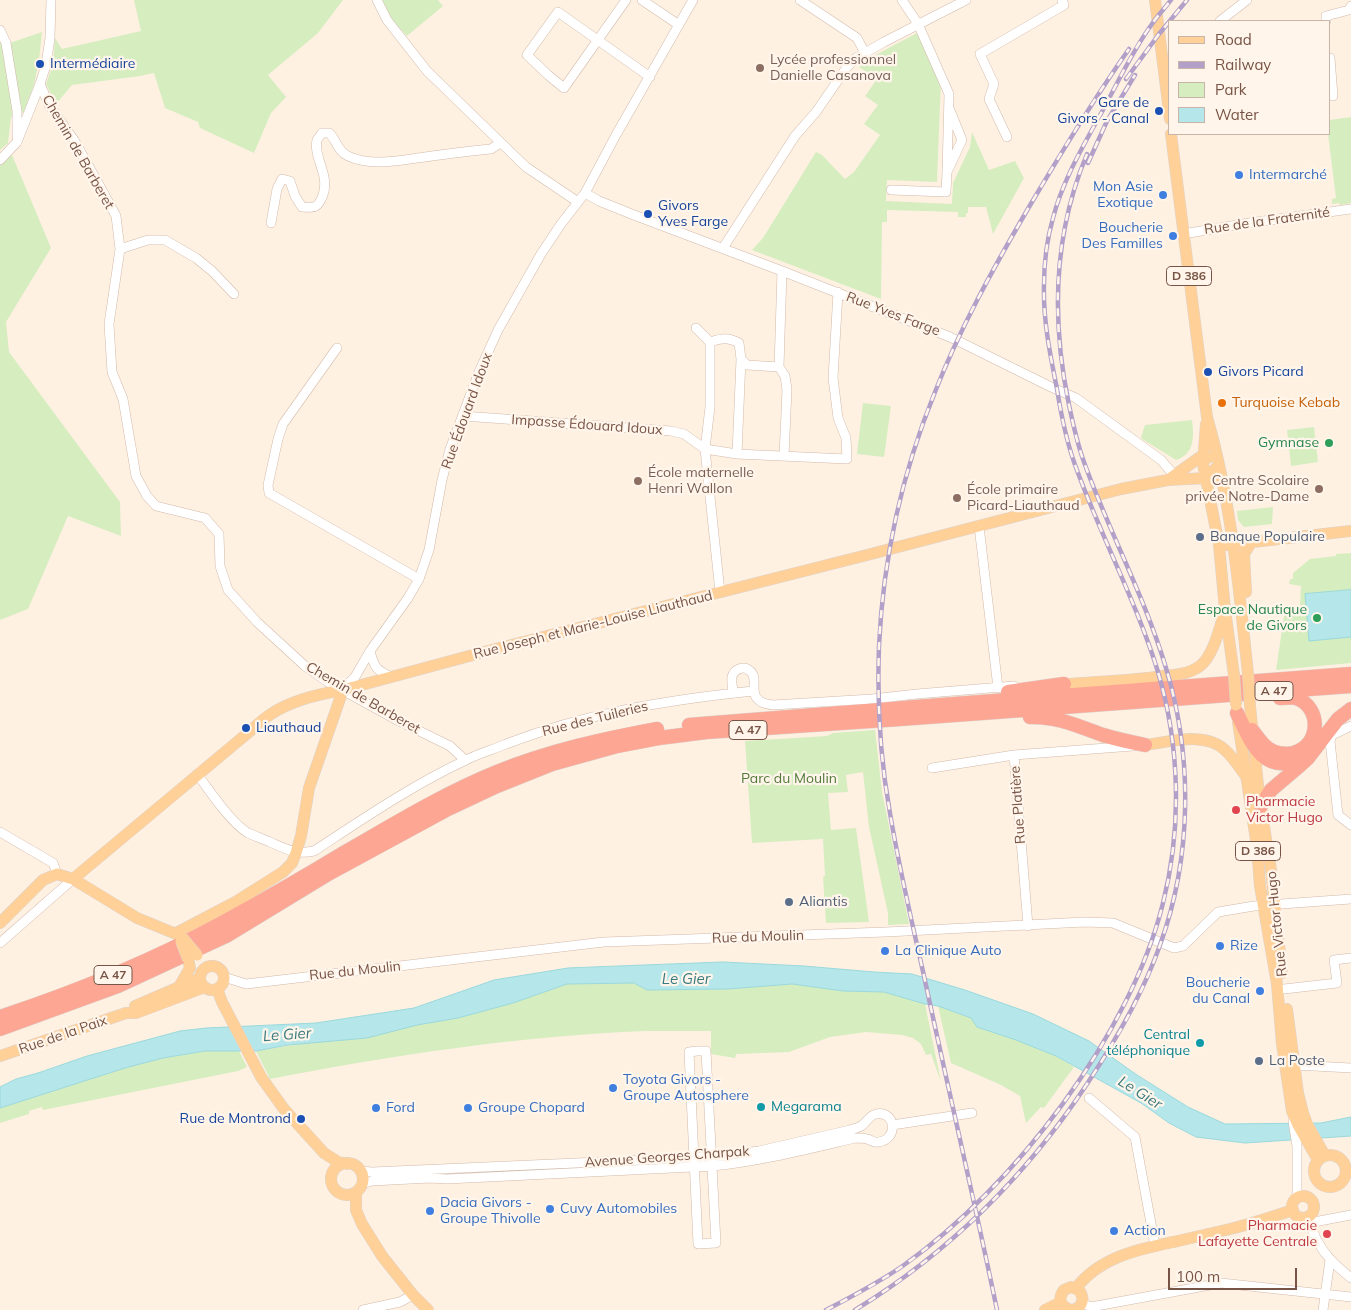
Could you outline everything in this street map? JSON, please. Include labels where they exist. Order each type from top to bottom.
[{"type":"highway","name":"A 47","points":[[0,1017],[90,985],[192,939],[397,822],[450,794],[498,772],[577,746],[615,737],[707,723],[1351,674]]},
{"type":"highway","points":[[941,705],[960,698],[1064,684]]},
{"type":"highway","name":"A 47","points":[[0,1029],[118,986],[226,936],[328,874],[446,810],[497,786],[552,764],[617,746],[706,732],[1351,686]]},
{"type":"highway","points":[[1198,697],[1226,702],[1294,698],[1304,702],[1311,711],[1315,722],[1314,734],[1308,746],[1299,751],[1286,754],[1273,751],[1264,746],[1252,730]]},
{"type":"highway","points":[[1237,709],[1253,747],[1266,759],[1280,764],[1294,763],[1308,758]]},
{"type":"highway","points":[[1261,806],[1271,790],[1308,758],[1338,719],[1351,709]]},
{"type":"highway","points":[[900,719],[1044,717],[1076,724],[1123,741],[1145,745]]},
{"type":"main road","points":[[1155,0],[1168,86]]},
{"type":"main road","name":"D 386","points":[[1172,135],[1207,417],[1219,465],[1233,544],[1243,629]]},
{"type":"main road","name":"D 386","points":[[1207,417],[1203,456],[1219,546],[1225,610]]},
{"type":"main road","points":[[1203,456],[1219,465],[1206,478]]},
{"type":"main road","name":"Rue Joseph et Marie-Louise Liauthaud","points":[[1173,478],[1203,456]]},
{"type":"main road","name":"Rue Joseph et Marie-Louise Liauthaud","points":[[73,880],[197,774],[272,714],[294,702],[325,692],[343,690],[1121,489],[1173,478],[1206,478]]},
{"type":"main road","points":[[1219,546],[1351,531]]},
{"type":"main road","points":[[1243,629],[1246,596],[1244,554],[1252,541]]},
{"type":"main road","points":[[1064,684],[1137,680],[1186,673],[1200,666],[1206,660],[1215,642],[1225,610]]},
{"type":"main road","name":"Rue Victor Hugo","points":[[1225,610],[1246,777],[1258,847],[1260,886],[1269,905],[1284,990],[1292,1111],[1298,1125],[1322,1158]]},
{"type":"main road","name":"Rue Victor Hugo","points":[[1243,629],[1253,747],[1271,870],[1269,905],[1277,984],[1290,1064],[1313,1144]]},
{"type":"main road","points":[[179,936],[283,872],[292,864],[296,853],[309,788],[343,690]]},
{"type":"main road","points":[[1145,745],[1193,739],[1210,741],[1225,749],[1246,777]]},
{"type":"main road","points":[[0,923],[43,880],[58,874],[73,880],[137,918],[179,936],[194,957],[204,978],[211,990],[217,989],[223,984],[224,978],[222,971],[214,966],[204,978]]},
{"type":"main road","points":[[179,987],[194,957]]},
{"type":"main road","name":"Rue de la Paix","points":[[126,1013],[133,1006],[204,978]]},
{"type":"main road","name":"Rue de la Paix","points":[[0,1056],[126,1013],[136,1013],[204,978]]},
{"type":"main road","points":[[217,989],[260,1077],[284,1109],[324,1153],[338,1162],[357,1167],[360,1171],[363,1180],[359,1188],[356,1210],[362,1224],[382,1256],[413,1295],[428,1310]]},
{"type":"main road","points":[[324,1153],[330,1168],[333,1187],[347,1199],[354,1217],[362,1224]]},
{"type":"main road","points":[[1330,1155],[1340,1158],[1346,1166],[1348,1181],[1331,1188],[1325,1187],[1316,1179],[1315,1166],[1322,1158],[1330,1155]]},
{"type":"main road","points":[[332,1177],[337,1168],[347,1164]]},
{"type":"main road","points":[[1311,1199],[1320,1184]]},
{"type":"main road","points":[[341,1194],[352,1194],[359,1188]]},
{"type":"main road","points":[[1304,1195],[1311,1199],[1314,1202],[1314,1211],[1309,1220],[1299,1217],[1292,1210],[1292,1203],[1296,1198],[1304,1195]]},
{"type":"main road","points":[[1076,1288],[1090,1273],[1112,1259],[1133,1251],[1260,1221],[1292,1210]]},
{"type":"main road","points":[[1071,1287],[1076,1288],[1083,1298],[1076,1308],[1065,1308],[1060,1302],[1060,1297],[1064,1290],[1071,1287]]},
{"type":"main road","points":[[1044,1310],[1060,1302]]},
{"type":"street","points":[[0,160],[17,142],[46,65],[50,38],[50,0]]},
{"type":"street","points":[[378,0],[387,20],[427,71],[526,166],[578,202]]},
{"type":"street","points":[[626,0],[598,40],[564,88],[527,55],[558,12],[598,40],[650,76]]},
{"type":"street","points":[[642,0],[679,26]]},
{"type":"street","name":"Rue Édouard Idoux","points":[[343,690],[355,677],[370,651],[408,598],[418,579],[429,550],[442,480],[450,449],[479,372],[498,330],[561,224],[585,193],[693,0]]},
{"type":"street","points":[[800,0],[857,38],[864,52]]},
{"type":"street","points":[[891,190],[946,192],[949,94],[918,24],[902,0]]},
{"type":"street","points":[[723,248],[796,135],[816,112],[847,67],[864,52],[966,0]]},
{"type":"street","points":[[1007,137],[989,99],[994,84],[980,54],[1064,5],[1062,0]]},
{"type":"street","points":[[1221,20],[1247,0]]},
{"type":"street","points":[[1326,20],[1326,16],[1348,10],[1351,6]]},
{"type":"street","points":[[0,30],[6,42],[17,111],[17,142]]},
{"type":"street","points":[[1331,68],[1334,96]]},
{"type":"street","name":"Chemin de Barberet","points":[[40,84],[49,105],[74,140],[116,216],[120,249],[109,324],[112,372],[123,399],[136,476],[147,496],[156,506],[205,518],[218,534],[220,566],[228,590],[257,622],[305,666],[397,720],[450,746],[465,760]]},
{"type":"street","points":[[947,172],[962,140],[949,108]]},
{"type":"street","points":[[271,223],[277,189],[282,179],[290,181],[295,196],[302,207],[313,208],[320,204],[325,189],[325,177],[318,153],[318,139],[322,134],[329,133],[334,137],[339,150],[347,156],[381,162],[491,148],[500,143]]},
{"type":"street","name":"Rue Yves Farge","points":[[585,193],[592,198],[950,337],[1076,398],[1160,460],[1173,478]]},
{"type":"street","name":"Rue de la Fraternité","points":[[1184,234],[1351,209]]},
{"type":"street","points":[[120,249],[148,240],[165,240],[196,258],[212,270],[234,294]]},
{"type":"street","points":[[782,271],[779,367],[785,376],[787,390],[784,456]]},
{"type":"street","points":[[706,449],[736,454],[847,460],[846,438],[838,418],[833,378],[838,292]]},
{"type":"street","points":[[696,328],[710,342],[710,407],[706,449],[720,592]]},
{"type":"street","points":[[710,342],[718,339],[731,339],[739,344],[741,359],[736,454]]},
{"type":"street","points":[[337,348],[284,424],[278,439],[268,484],[269,492],[418,579]]},
{"type":"street","points":[[741,359],[747,365],[779,367]]},
{"type":"street","name":"Impasse Édouard Idoux","points":[[463,416],[670,431],[684,434],[706,449]]},
{"type":"street","points":[[979,526],[998,688]]},
{"type":"street","points":[[370,651],[374,665],[380,672],[391,677]]},
{"type":"street","points":[[733,693],[732,677],[736,670],[743,668],[750,670],[754,676],[753,691],[757,698],[764,704],[773,705],[1064,684]]},
{"type":"street","name":"Rue des Tuileries","points":[[296,853],[314,851],[419,783],[465,760],[540,732],[577,720],[618,710],[753,691]]},
{"type":"street","points":[[1351,726],[1332,735],[1330,741],[1338,815],[1351,825]]},
{"type":"street","name":"Rue Platière","points":[[1028,926],[1014,756],[1145,745]]},
{"type":"street","points":[[932,768],[1014,756]]},
{"type":"street","points":[[197,774],[233,820],[247,832],[296,853]]},
{"type":"street","points":[[0,832],[53,863],[58,874]]},
{"type":"street","points":[[0,943],[73,880]]},
{"type":"street","name":"Rue du Moulin","points":[[224,978],[246,984],[604,942],[868,933],[1085,922],[1113,923],[1174,948],[1183,946],[1218,912],[1269,905],[1351,899]]},
{"type":"street","points":[[1284,990],[1337,983],[1334,960],[1351,958]]},
{"type":"street","points":[[706,1051],[716,1243],[698,1244],[694,1162],[689,1052],[706,1051]]},
{"type":"street","points":[[1290,1064],[1351,1068]]},
{"type":"street","points":[[1089,1098],[1135,1137],[1155,1245]]},
{"type":"street","name":"Rue Victor Hugo","points":[[1292,1111],[1297,1146],[1296,1198]]},
{"type":"street","points":[[892,1125],[972,1113]]},
{"type":"street","name":"Avenue Georges Charpak","points":[[359,1188],[372,1181],[475,1178],[712,1161],[850,1130],[862,1126],[874,1114],[882,1114],[889,1117],[892,1125],[893,1131],[889,1138],[882,1142],[875,1143],[868,1139],[855,1138],[735,1164],[712,1161]]},
{"type":"street","name":"Avenue Georges Charpak","points":[[360,1171],[694,1162]]},
{"type":"street","points":[[1351,1215],[1309,1220],[1315,1237],[1330,1260],[1351,1278]]},
{"type":"street","points":[[1323,1310],[1330,1260]]},
{"type":"street","points":[[1076,1308],[1091,1307],[1221,1283],[1351,1297]]},
{"type":"street","points":[[362,1310],[400,1302],[413,1295]]},
{"type":"green space","points":[[134,0],[343,0],[318,33],[268,75],[286,97],[271,113],[254,153],[200,128],[198,122],[165,108],[154,73],[72,85],[56,104],[46,84],[53,64],[55,38],[62,49],[141,31]]},
{"type":"green space","points":[[382,0],[438,0],[443,6],[407,36],[390,18]]},
{"type":"green space","points":[[0,26],[4,45],[42,32],[34,85],[24,112],[11,117],[8,143],[0,150]]},
{"type":"green space","points":[[917,33],[941,80],[937,182],[887,180],[886,201],[952,204],[953,183],[970,147],[972,132],[989,170],[1015,161],[1024,178],[993,234],[986,207],[968,207],[966,217],[958,217],[958,212],[887,210],[887,222],[882,222],[881,299],[752,250],[763,238],[816,152],[822,155],[845,179],[854,172],[880,135],[864,124],[878,105],[865,96],[877,79],[859,67],[866,60]]},
{"type":"green space","points":[[1351,117],[1351,203],[1340,205],[1339,203],[1332,204],[1332,199],[1336,198],[1328,135],[1331,135],[1331,120]]},
{"type":"green space","points":[[12,155],[51,248],[6,322],[9,352],[120,502],[121,536],[68,516],[28,609],[0,620],[0,165]]},
{"type":"green space","points":[[863,403],[891,406],[884,457],[857,454]]},
{"type":"green space","points":[[1192,420],[1193,438],[1190,449],[1176,460],[1141,437],[1145,425]]},
{"type":"green space","points":[[1314,427],[1318,462],[1291,466],[1287,430]]},
{"type":"green space","points":[[1273,507],[1272,524],[1244,527],[1238,520],[1237,511]]},
{"type":"green space","name":"Espace Nautique de Givors","points":[[1351,553],[1351,663],[1276,670],[1285,610],[1300,606],[1301,586],[1289,584],[1290,579],[1293,579],[1293,573],[1310,559]]},
{"type":"green space","name":"Parc du Moulin","points":[[875,730],[882,792],[909,924],[888,925],[888,913],[869,827],[863,772],[846,775],[848,792],[828,793],[831,830],[856,828],[869,922],[826,923],[823,839],[752,843],[745,741],[827,736],[833,733]]},
{"type":"green space","points":[[634,983],[647,990],[728,989],[792,984],[843,991],[884,992],[925,1004],[941,1082],[931,1054],[926,1055],[921,1044],[913,1038],[902,1035],[866,1032],[830,1037],[789,1052],[736,1054],[735,1058],[711,1054],[711,1031],[646,1031],[552,1037],[457,1048],[363,1062],[270,1079],[256,1051],[458,1018],[513,1003],[567,984]]},
{"type":"green space","points":[[938,1006],[971,1018],[977,1027],[1056,1056],[1074,1067],[1044,1108],[1041,1107],[1026,1123],[1020,1096],[1001,1085],[951,1063]]},
{"type":"green space","points":[[205,1051],[239,1051],[247,1067],[238,1071],[43,1110],[42,1107],[29,1111],[29,1114],[0,1123],[0,1108],[125,1068],[163,1058]]},
{"type":"water","points":[[1351,590],[1351,637],[1309,641],[1305,594]]},
{"type":"water","name":"Le Gier","points":[[723,962],[912,974],[1033,1014],[1089,1041],[1137,1075],[1188,1107],[1225,1124],[1321,1123],[1351,1117],[1351,1136],[1245,1143],[1196,1137],[1169,1123],[1141,1103],[1056,1056],[977,1027],[971,1018],[938,1006],[884,992],[843,991],[792,984],[728,989],[647,990],[634,983],[567,984],[513,1003],[458,1018],[417,1025],[367,1038],[288,1045],[256,1051],[205,1051],[163,1058],[125,1068],[0,1108],[0,1087],[16,1079],[87,1056],[180,1031],[316,1023],[414,1008],[494,980],[568,968]]},
{"type":"railway","points":[[826,1310],[866,1289],[904,1265],[945,1232],[986,1194],[1026,1151],[1063,1104],[1096,1055],[1124,1004],[1147,953],[1163,903],[1169,875],[1176,816],[1176,787],[1171,729],[1158,672],[1149,645],[1074,462],[1062,417],[1047,337],[1044,285],[1045,259],[1049,234],[1057,204],[1069,175],[1132,55],[1154,21],[1171,0]]},
{"type":"railway","points":[[1171,20],[1187,0]]},
{"type":"railway","points":[[1126,79],[1168,23]]},
{"type":"railway","points":[[997,1310],[897,854],[890,813],[884,771],[879,709],[878,667],[881,613],[890,549],[904,485],[923,423],[955,345],[990,275],[1041,187],[1077,127],[1129,49]]},
{"type":"railway","points":[[1088,163],[1107,121],[1135,75]]},
{"type":"railway","points":[[855,1310],[923,1263],[984,1210],[1012,1181],[1063,1118],[1108,1051],[1146,981],[1171,911],[1178,877],[1185,807],[1181,736],[1175,702],[1166,668],[1148,616],[1104,514],[1077,441],[1063,373],[1059,341],[1058,278],[1067,215],[1087,154]]},
{"type":"place","name":"Intermédiaire","points":[[40,64]]},
{"type":"place","name":"Lycée professionnel Danielle Casanova","points":[[760,68]]},
{"type":"place","name":"Gare de Givors - Canal","points":[[1159,111]]},
{"type":"place","name":"Intermarché","points":[[1239,175]]},
{"type":"place","name":"Mon Asie Exotique","points":[[1163,195]]},
{"type":"place","name":"Givors Yves Farge","points":[[648,214]]},
{"type":"place","name":"Boucherie Des Familles","points":[[1173,236]]},
{"type":"place","name":"Givors Picard","points":[[1208,372]]},
{"type":"place","name":"Turquoise Kebab","points":[[1222,403]]},
{"type":"place","name":"Gymnase","points":[[1329,443]]},
{"type":"place","name":"École maternelle Henri Wallon","points":[[638,481]]},
{"type":"place","name":"Centre Scolaire privée Notre-Dame","points":[[1319,489]]},
{"type":"place","name":"École primaire Picard-Liauthaud","points":[[957,498]]},
{"type":"place","name":"Banque Populaire","points":[[1200,537]]},
{"type":"place","name":"Espace Nautique de Givors","points":[[1317,618]]},
{"type":"place","name":"Liauthaud","points":[[246,728]]},
{"type":"place","name":"Pharmacie Victor Hugo","points":[[1236,810]]},
{"type":"place","name":"Aliantis","points":[[789,902]]},
{"type":"place","name":"Rize","points":[[1220,946]]},
{"type":"place","name":"La Clinique Auto","points":[[885,951]]},
{"type":"place","name":"Boucherie du Canal","points":[[1260,991]]},
{"type":"place","name":"Central téléphonique","points":[[1200,1043]]},
{"type":"place","name":"La Poste","points":[[1259,1061]]},
{"type":"place","name":"Toyota Givors - Groupe Autosphere","points":[[613,1088]]},
{"type":"place","name":"Megarama","points":[[761,1107]]},
{"type":"place","name":"Ford","points":[[376,1108]]},
{"type":"place","name":"Groupe Chopard","points":[[468,1108]]},
{"type":"place","name":"Rue de Montrond","points":[[301,1119]]},
{"type":"place","name":"Cuvy Automobiles","points":[[550,1209]]},
{"type":"place","name":"Dacia Givors - Groupe Thivolle","points":[[430,1211]]},
{"type":"place","name":"Action","points":[[1114,1231]]},
{"type":"place","name":"Pharmacie Lafayette Centrale","points":[[1327,1234]]}]
